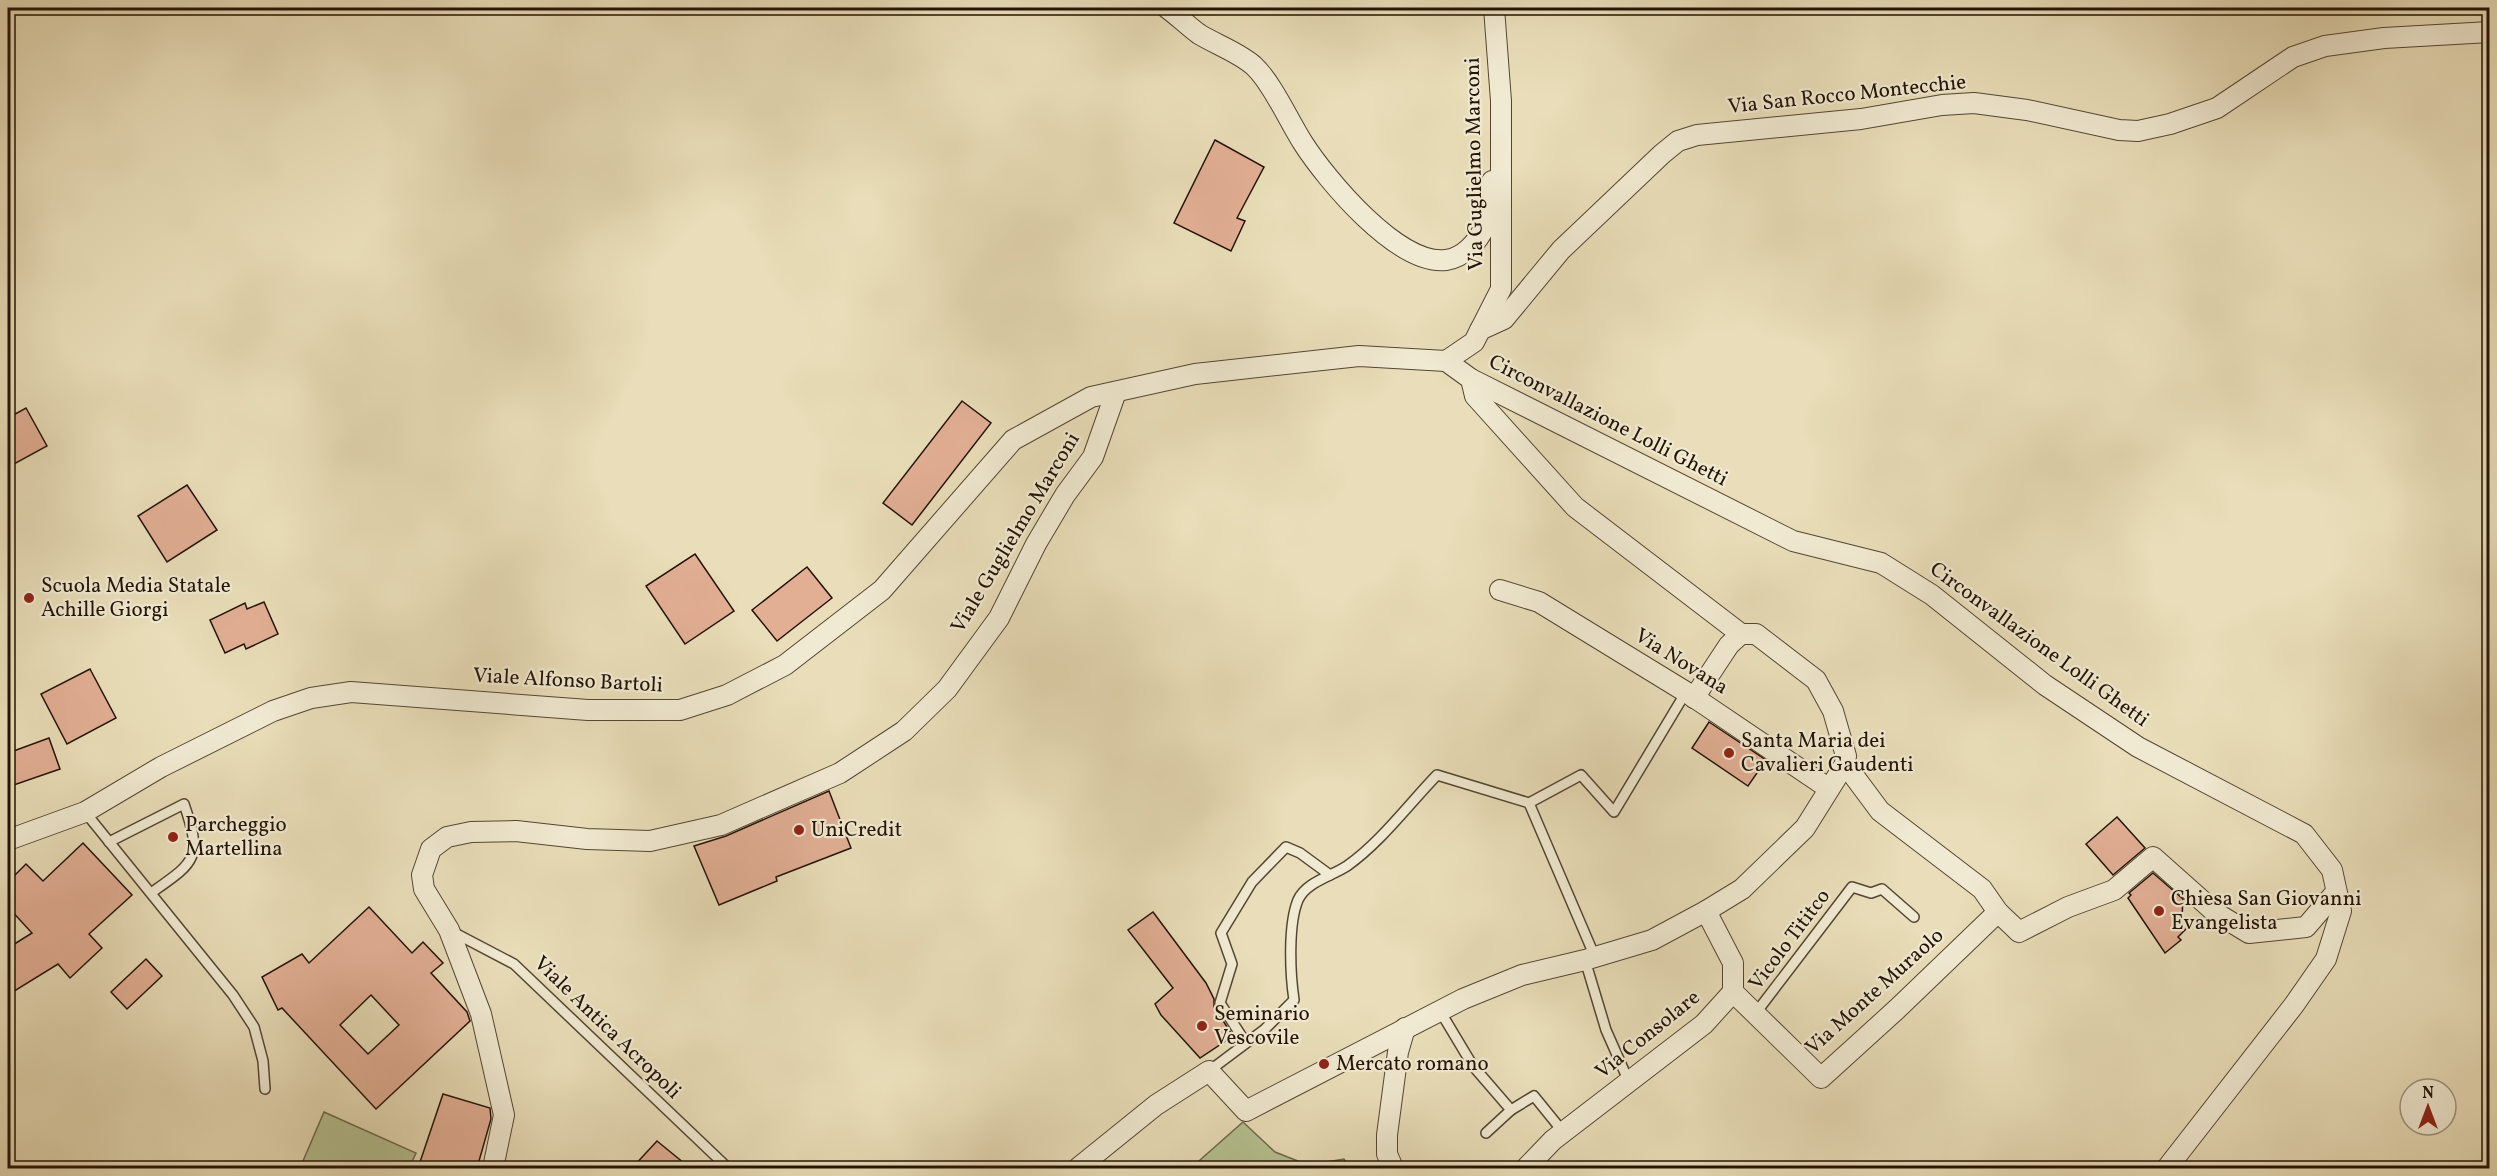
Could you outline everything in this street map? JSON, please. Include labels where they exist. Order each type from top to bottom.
[{"type":"street","points":[[1167,8],[1197,33],[1254,66],[1280,103],[1303,143],[1345,196],[1367,220],[1417,253],[1435,261],[1454,259],[1472,246],[1486,225],[1492,177],[1502,167]]},
{"type":"street","name":"Via Guglielmo Marconi","points":[[1446,362],[1474,342],[1501,289],[1501,101],[1494,8]]},
{"type":"street","name":"Via San Rocco Montecchie","points":[[1480,330],[1504,319],[1561,250],[1662,154],[1678,141],[1697,135],[1837,122],[1942,105],[1974,103],[2027,110],[2119,130],[2138,131],[2170,124],[2217,108],[2293,57],[2325,46],[2384,38],[2490,32]]},
{"type":"street","points":[[1116,392],[1195,374],[1359,356],[1446,362]]},
{"type":"street","name":"Circonvallazione Lolli Ghetti","points":[[1446,362],[1471,379],[1793,541],[1881,563],[1932,595],[2045,685],[2138,747],[2304,834],[2332,870],[2342,910],[2326,958],[2294,1005],[2167,1168]]},
{"type":"street","points":[[1078,1168],[1156,1105],[1209,1071],[1246,1111],[1405,1028],[1522,975],[1590,959],[1652,940],[1742,889],[1805,828],[1845,764],[1845,747],[1833,711],[1816,680],[1756,634],[1741,634],[1575,507],[1475,396],[1471,379]]},
{"type":"street","name":"Viale Alfonso Bartoli","points":[[8,840],[85,812],[161,767],[273,711],[312,698],[351,692],[588,710],[680,710],[727,695],[785,666],[882,590],[1013,440],[1090,397],[1116,392]]},
{"type":"street","name":"Viale Guglielmo Marconi","points":[[449,930],[424,889],[422,875],[431,849],[447,837],[471,832],[516,831],[587,839],[650,841],[721,825],[840,773],[904,731],[947,689],[999,618],[1035,544],[1065,495],[1094,457],[1116,392]]},
{"type":"street","name":"Via Novana","points":[[1500,590],[1539,602],[1690,695],[1828,788]]},
{"type":"street","points":[[1690,695],[1729,645],[1741,634]]},
{"type":"street","points":[[1845,764],[1880,811],[1982,889],[1998,912],[2019,932],[2068,907],[2114,890],[2152,856],[2216,913],[2249,933],[2306,927],[2336,892]]},
{"type":"street","name":"Via Consolare","points":[[1526,1168],[1553,1140],[1704,1024],[1733,992],[1733,963],[1706,910]]},
{"type":"street","name":"Via Monte Muraolo","points":[[1733,992],[1821,1078],[1998,912]]},
{"type":"street","points":[[449,930],[481,1014],[504,1115],[493,1168]]},
{"type":"street","points":[[1393,1168],[1388,1154],[1388,1136],[1398,1052],[1405,1028]]},
{"type":"lane","points":[[1209,1071],[1266,1029],[1294,999],[1290,968],[1295,912],[1299,898],[1306,889],[1346,866],[1365,851],[1437,775],[1529,803],[1581,775],[1614,812],[1690,695]]},
{"type":"lane","points":[[1529,803],[1590,959],[1606,1030],[1629,1082]]},
{"type":"lane","points":[[109,842],[184,804],[195,835],[192,855],[185,869],[151,893]]},
{"type":"lane","points":[[85,812],[233,995],[254,1027],[262,1061],[265,1089]]},
{"type":"lane","points":[[1246,1043],[1220,1003],[1232,964],[1221,933],[1252,882],[1286,847],[1300,853],[1330,875]]},
{"type":"lane","name":"Vicolo Tititco","points":[[1755,1014],[1852,887],[1871,893],[1882,889],[1914,916]]},
{"type":"lane","name":"Viale Antica Acropoli","points":[[449,930],[514,964],[728,1168]]},
{"type":"lane","points":[[1440,1011],[1473,1066],[1510,1110]]},
{"type":"lane","points":[[1486,1133],[1510,1110],[1534,1096],[1564,1133]]},
{"type":"green space","points":[[324,1112],[416,1153],[409,1168],[300,1168]]},
{"type":"green space","points":[[1243,1122],[1275,1152],[1308,1165],[1344,1159],[1350,1168],[1191,1168]]},
{"type":"building","points":[[1215,140],[1264,167],[1237,218],[1245,221],[1231,251],[1174,223]]},
{"type":"building","points":[[962,401],[991,423],[912,525],[883,503]]},
{"type":"building","points":[[26,408],[47,446],[14,464],[8,451],[8,418]]},
{"type":"building","points":[[187,485],[217,530],[167,562],[138,516]]},
{"type":"building","points":[[695,554],[734,611],[685,644],[646,586]]},
{"type":"building","points":[[807,567],[832,598],[777,641],[752,610]]},
{"type":"building","points":[[264,602],[278,634],[246,649],[244,644],[225,653],[210,620],[245,603],[247,609]]},
{"type":"building","points":[[90,669],[116,718],[67,744],[41,694]]},
{"type":"building","name":"Santa Maria dei Cavalieri Gaudenti","points":[[1709,722],[1766,760],[1748,786],[1692,748]]},
{"type":"building","points":[[49,738],[60,769],[8,787],[8,753]]},
{"type":"building","points":[[829,791],[851,848],[776,877],[777,881],[719,905],[694,846],[726,836]]},
{"type":"building","points":[[2117,817],[2145,848],[2113,875],[2086,844]]},
{"type":"building","points":[[83,843],[132,895],[89,934],[102,948],[70,978],[58,964],[8,995],[8,948],[32,933],[8,907],[8,882],[26,864],[43,881]]},
{"type":"building","name":"Chiesa San Giovanni Evangelista","points":[[2153,873],[2183,899],[2182,917],[2189,926],[2178,937],[2181,940],[2165,953],[2128,898],[2131,895],[2129,893]]},
{"type":"building","points":[[369,907],[412,953],[423,942],[443,963],[431,973],[467,1012],[470,1021],[376,1109],[282,1008],[278,1010],[262,977],[302,954],[309,963]],"holes":[[[371,995],[399,1025],[368,1054],[340,1025]]]},
{"type":"building","points":[[1153,912],[1206,983],[1214,999],[1214,1007],[1233,1036],[1200,1058],[1161,1015],[1155,1004],[1173,988],[1128,930]]},
{"type":"building","points":[[146,959],[162,976],[127,1009],[111,992]]},
{"type":"building","points":[[443,1094],[490,1108],[491,1119],[477,1168],[418,1168]]},
{"type":"building","points":[[657,1141],[690,1168],[632,1168]]},
{"type":"place","name":"Scuola Media Statale Achille Giorgi","points":[[29,598]]},
{"type":"place","name":"Santa Maria dei Cavalieri Gaudenti","points":[[1729,753]]},
{"type":"place","name":"UniCredit","points":[[799,830]]},
{"type":"place","name":"Parcheggio Martellina","points":[[173,837]]},
{"type":"place","name":"Chiesa San Giovanni Evangelista","points":[[2159,911]]},
{"type":"place","name":"Seminario Vescovile","points":[[1202,1026]]},
{"type":"place","name":"Mercato romano","points":[[1324,1064]]}]
